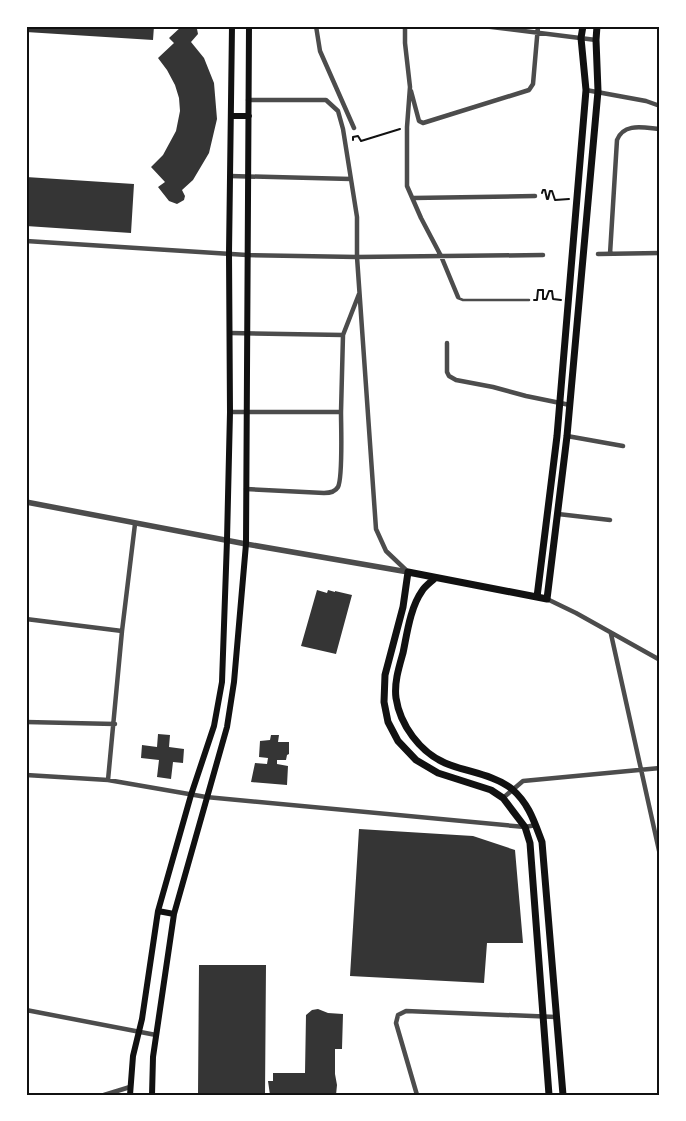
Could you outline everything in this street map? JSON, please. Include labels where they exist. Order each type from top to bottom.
[{"type":"main road","points":[[130,1095],[158,911],[191,794],[214,726],[222,682],[230,412],[229,253],[232,26]]},
{"type":"main road","points":[[152,1095],[153,1057],[174,914],[227,727],[234,682],[246,544],[249,26]]},
{"type":"main road","points":[[537,597],[560,403],[586,90],[581,38],[583,26]]},
{"type":"main road","points":[[550,1095],[530,843],[525,827],[503,798],[491,790],[438,773],[416,760],[398,741],[388,722],[384,702],[385,675],[403,606],[408,572],[547,599],[567,436],[598,92],[597,26]]},
{"type":"main road","points":[[231,116],[249,116]]},
{"type":"main road","points":[[435,578],[422,592],[414,609],[397,675],[396,698],[401,716],[410,734],[426,751],[444,762],[500,781],[512,790],[530,810],[542,842],[563,1095]]},
{"type":"main road","points":[[158,911],[174,914]]},
{"type":"street","points":[[316,26],[320,51],[354,128]]},
{"type":"street","points":[[405,26],[410,88],[419,121],[422,123],[530,90],[533,84],[538,26]]},
{"type":"street","points":[[483,26],[596,40]]},
{"type":"street","points":[[410,88],[407,127],[407,186],[441,256],[458,298]]},
{"type":"street","points":[[586,90],[646,101],[660,106]]},
{"type":"street","points":[[248,100],[326,100],[338,111],[346,146],[357,217],[360,292],[376,529],[386,551],[408,572]]},
{"type":"street","points":[[610,254],[617,140],[623,131],[631,127],[660,128]]},
{"type":"street","points":[[230,176],[351,179]]},
{"type":"street","points":[[413,198],[534,196]]},
{"type":"street","points":[[26,241],[247,255],[358,257],[543,255]]},
{"type":"street","points":[[598,254],[660,253]]},
{"type":"street","points":[[246,489],[330,493],[339,485],[343,335],[360,292]]},
{"type":"street","points":[[230,333],[343,335]]},
{"type":"street","points":[[447,344],[447,372],[449,376],[456,380],[570,405]]},
{"type":"street","points":[[230,412],[341,412]]},
{"type":"street","points":[[567,436],[623,446]]},
{"type":"street","points":[[26,502],[135,524],[408,572]]},
{"type":"street","points":[[558,514],[610,520]]},
{"type":"street","points":[[108,780],[115,724],[122,631],[135,524]]},
{"type":"street","points":[[547,599],[660,660]]},
{"type":"street","points":[[26,619],[122,631]]},
{"type":"street","points":[[611,634],[660,856]]},
{"type":"street","points":[[26,722],[115,724]]},
{"type":"street","points":[[503,798],[523,781],[660,768]]},
{"type":"street","points":[[26,775],[108,780],[206,797],[525,827],[536,825]]},
{"type":"street","points":[[26,1010],[156,1035]]},
{"type":"street","points":[[416,1095],[396,1023],[398,1015],[406,1011],[556,1018]]},
{"type":"street","points":[[104,1095],[130,1087]]},
{"type":"lane","points":[[458,298],[463,300],[529,300]]},
{"type":"path","points":[[346,146],[353,144],[353,137],[358,136],[361,142],[407,127]]},
{"type":"path","points":[[534,196],[540,198],[543,190],[545,190],[547,199],[550,191],[552,191],[555,200],[577,199]]},
{"type":"path","points":[[529,300],[537,300],[538,290],[543,290],[543,299],[546,299],[549,290],[552,291],[553,299],[568,301]]},
{"type":"building","points":[[26,26],[154,26],[153,40],[26,32]]},
{"type":"building","points":[[182,26],[194,26],[197,29],[198,34],[191,42],[204,58],[214,83],[217,119],[209,153],[193,180],[182,190],[185,196],[184,200],[177,204],[169,201],[158,187],[165,182],[151,167],[163,155],[176,131],[180,111],[179,98],[175,85],[158,58],[174,43],[169,38]]},
{"type":"building","points":[[26,177],[134,184],[131,233],[26,226]]},
{"type":"building","points":[[317,590],[327,593],[328,590],[335,591],[352,595],[336,654],[301,646]]},
{"type":"building","points":[[158,734],[170,735],[169,747],[184,749],[183,763],[173,762],[171,779],[157,777],[159,760],[141,758],[142,745],[157,747]]},
{"type":"building","points":[[271,735],[279,735],[278,742],[289,742],[289,754],[286,760],[277,760],[277,764],[288,766],[287,785],[251,782],[255,763],[267,764],[268,758],[259,757],[260,741],[270,740]]},
{"type":"building","points":[[359,829],[473,836],[515,850],[523,943],[487,943],[484,983],[350,976]]},
{"type":"building","points":[[199,965],[266,965],[265,1095],[198,1095]]},
{"type":"building","points":[[318,1009],[328,1013],[343,1014],[342,1049],[335,1049],[336,1095],[270,1095],[268,1081],[273,1081],[273,1073],[305,1073],[306,1015],[312,1010]]}]
